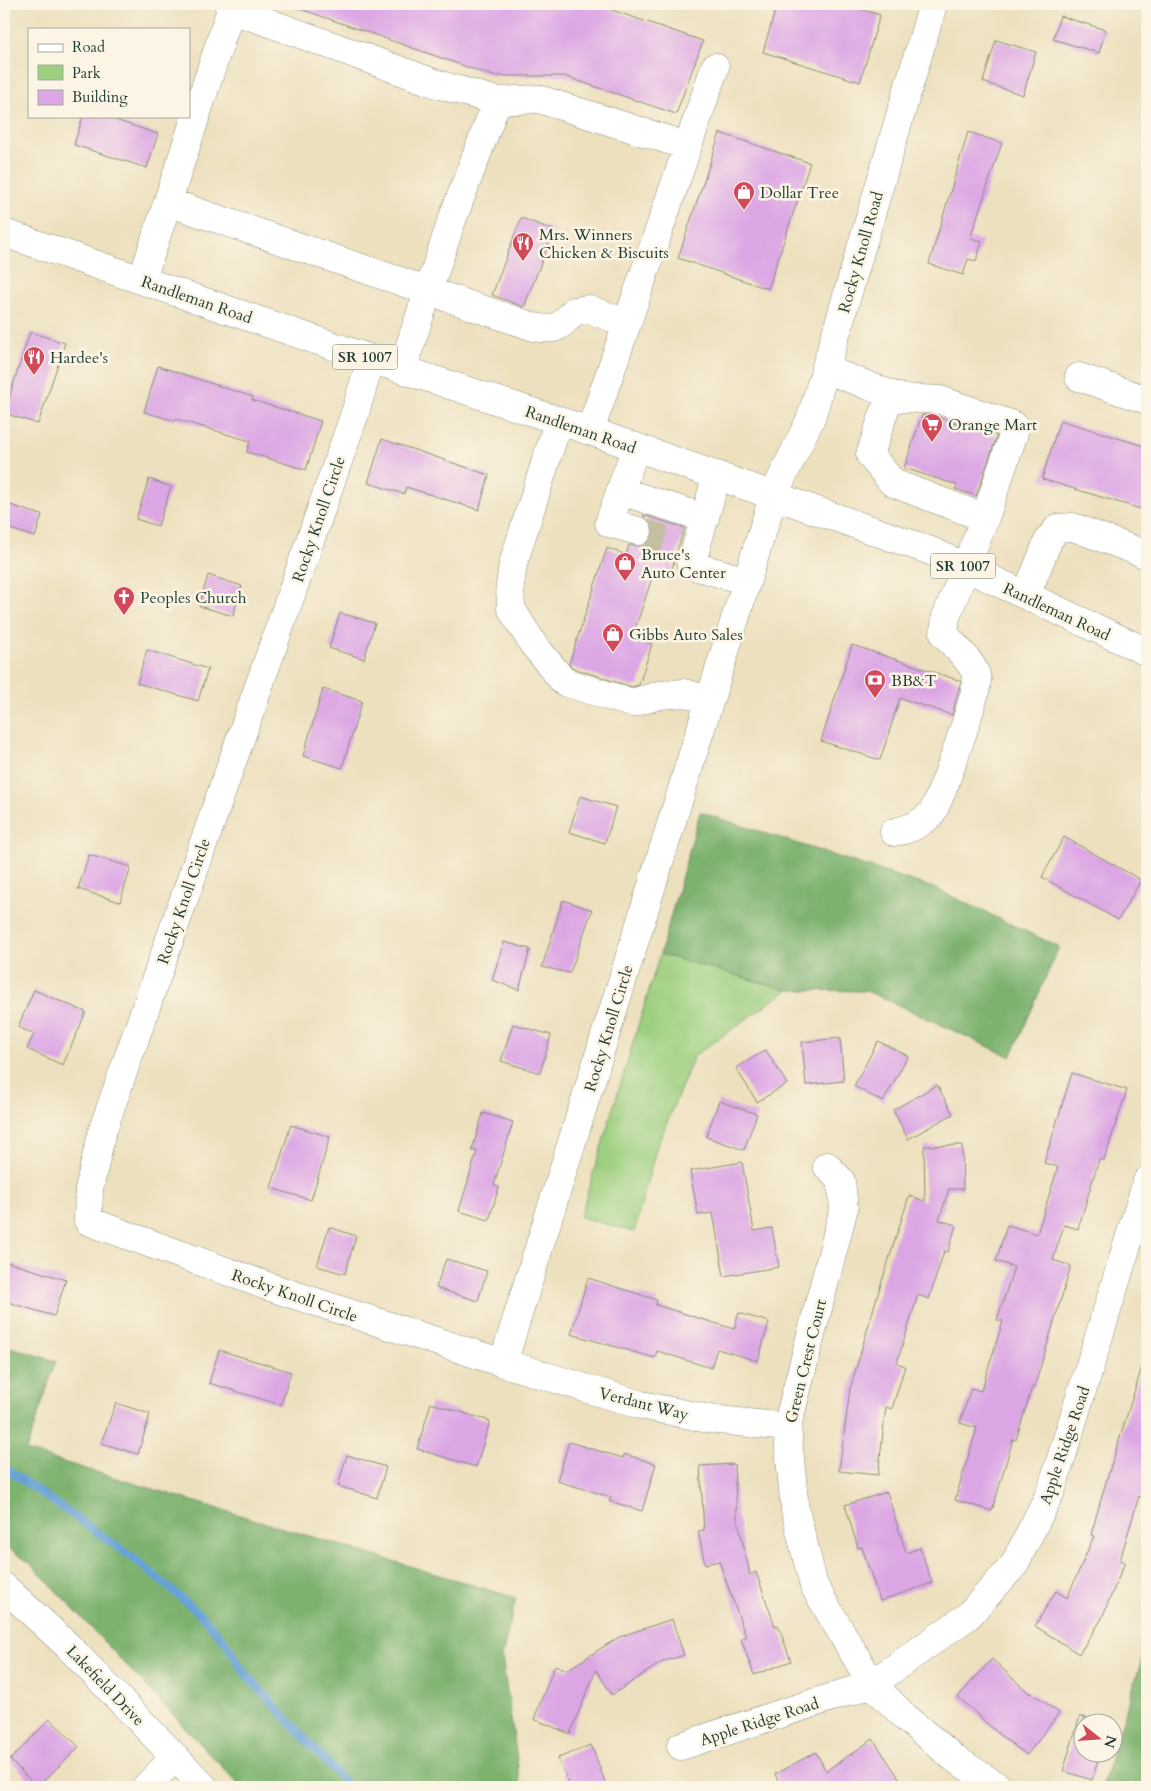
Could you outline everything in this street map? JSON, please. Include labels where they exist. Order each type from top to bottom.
[{"type":"street","name":"Rocky Knoll Road","points":[[774,494],[811,418],[933,4]]},
{"type":"street","points":[[142,280],[229,6],[437,84],[497,100],[539,99],[687,146]]},
{"type":"street","points":[[590,431],[715,67]]},
{"type":"street","points":[[402,369],[497,100]]},
{"type":"street","points":[[168,202],[534,327],[549,330],[563,324],[574,311],[588,309],[626,323]]},
{"type":"street","name":"Randleman Road","points":[[4,233],[371,359],[558,420],[774,494],[931,551],[1026,596],[1146,649]]},
{"type":"street","name":"Rocky Knoll Circle","points":[[371,359],[355,413],[102,1132],[89,1190],[88,1221],[270,1287],[503,1363],[774,494]]},
{"type":"street","points":[[825,369],[902,398],[940,400],[1013,425],[1014,433],[985,518],[964,567],[946,617],[944,634],[972,667],[977,680],[973,698],[941,797],[931,813],[910,829],[894,832]]},
{"type":"street","points":[[1079,377],[1147,400]]},
{"type":"street","points":[[890,394],[870,455],[893,483],[985,518]]},
{"type":"street","points":[[558,420],[514,564],[510,586],[511,608],[533,644],[564,682],[632,703],[660,695],[684,693],[710,700]]},
{"type":"street","points":[[636,447],[609,523],[638,530]]},
{"type":"street","points":[[717,475],[705,518],[688,548],[691,565],[747,581]]},
{"type":"street","points":[[620,491],[705,518]]},
{"type":"street","points":[[1026,596],[1049,539],[1058,528],[1074,527],[1147,555]]},
{"type":"street","name":"Green Crest Court","points":[[827,1166],[841,1181],[844,1208],[787,1427],[795,1510],[814,1586],[872,1684],[907,1719],[954,1758],[998,1787]]},
{"type":"street","name":"Apple Ridge Road","points":[[681,1746],[872,1684],[968,1616],[1014,1564],[1051,1491],[1147,1181]]},
{"type":"street","name":"Verdant Way","points":[[503,1363],[641,1405],[709,1419],[787,1427]]},
{"type":"street","name":"Lakefield Drive","points":[[4,1586],[67,1645],[204,1787]]},
{"type":"street","points":[[146,1787],[175,1757]]},
{"type":"green space","points":[[700,812],[934,888],[1059,947],[1011,1057],[867,991],[788,990],[660,954]]},
{"type":"green space","points":[[660,954],[788,990],[694,1056],[656,1149],[634,1232],[580,1217]]},
{"type":"green space","points":[[4,1345],[56,1361],[26,1451],[516,1598],[502,1657],[521,1787],[241,1787],[30,1563],[4,1545]]},
{"type":"green space","points":[[1147,1643],[1147,1787],[1102,1787],[1109,1764],[1124,1764],[1124,1717]]},
{"type":"building","points":[[295,4],[594,4],[703,41],[676,114],[564,76],[493,76],[295,7]]},
{"type":"building","points":[[777,4],[844,4],[880,15],[860,82],[763,52]]},
{"type":"building","points":[[1060,16],[1106,30],[1099,53],[1053,39]]},
{"type":"building","points":[[996,40],[1036,52],[1023,95],[983,82]]},
{"type":"building","points":[[82,118],[109,118],[158,134],[147,168],[74,145]]},
{"type":"building","points":[[968,132],[1002,143],[970,238],[982,241],[976,261],[968,259],[963,275],[929,264]]},
{"type":"building","name":"Dollar Tree","points":[[720,133],[810,163],[768,289],[678,258]]},
{"type":"building","name":"Mrs. Winners Chicken & Biscuits","points":[[521,218],[554,230],[524,307],[492,295]]},
{"type":"building","name":"Hardee's","points":[[30,332],[65,343],[38,424],[4,413]]},
{"type":"building","points":[[158,366],[253,397],[252,400],[321,421],[306,470],[247,452],[250,441],[176,419],[175,421],[144,412]]},
{"type":"building","points":[[922,415],[932,415],[997,436],[976,496],[955,489],[957,485],[904,468]]},
{"type":"building","points":[[1060,420],[1147,447],[1147,511],[1042,479]]},
{"type":"building","points":[[382,439],[489,475],[479,510],[406,487],[404,494],[368,483]]},
{"type":"building","points":[[149,479],[171,487],[158,526],[136,519]]},
{"type":"building","points":[[7,504],[42,515],[35,537],[4,527],[4,515]]},
{"type":"building","points":[[643,515],[685,528],[670,574],[655,569],[632,638],[652,644],[639,685],[632,687],[573,668],[569,664],[607,548],[626,555],[629,545],[641,546],[649,542],[653,536],[653,528]]},
{"type":"building","points":[[208,575],[242,586],[233,616],[199,606]]},
{"type":"building","points":[[340,613],[375,623],[364,659],[329,648]]},
{"type":"building","points":[[852,645],[961,681],[952,715],[900,698],[880,760],[821,741]]},
{"type":"building","points":[[147,650],[208,669],[198,701],[137,683]]},
{"type":"building","points":[[323,689],[362,701],[342,768],[303,756]]},
{"type":"building","points":[[580,796],[616,807],[605,843],[569,832]]},
{"type":"building","points":[[1064,837],[1141,880],[1118,920],[1042,877]]},
{"type":"building","points":[[89,855],[131,867],[120,902],[78,889]]},
{"type":"building","points":[[563,900],[592,910],[570,973],[542,967]]},
{"type":"building","points":[[504,942],[530,949],[519,990],[492,980]]},
{"type":"building","points":[[34,990],[86,1012],[63,1065],[27,1049],[34,1034],[18,1027]]},
{"type":"building","points":[[513,1024],[551,1035],[540,1073],[501,1061]]},
{"type":"building","points":[[840,1038],[844,1081],[806,1085],[802,1042]]},
{"type":"building","points":[[878,1041],[908,1056],[883,1102],[854,1086]]},
{"type":"building","points":[[766,1050],[787,1084],[757,1102],[736,1068]]},
{"type":"building","points":[[1072,1073],[1127,1090],[1104,1160],[1099,1159],[1078,1229],[1064,1225],[1053,1260],[1071,1266],[1034,1388],[1032,1387],[1016,1440],[1013,1439],[992,1511],[955,1500],[977,1428],[960,1423],[971,1388],[981,1391],[1003,1321],[997,1320],[1014,1267],[996,1261],[1007,1225],[1037,1234],[1058,1167],[1044,1163]]},
{"type":"building","points":[[937,1085],[953,1114],[908,1139],[893,1110]]},
{"type":"building","points":[[719,1101],[757,1114],[744,1150],[706,1137]]},
{"type":"building","points":[[483,1113],[513,1122],[494,1185],[499,1187],[489,1220],[459,1211],[477,1151],[472,1150]]},
{"type":"building","points":[[291,1125],[330,1137],[311,1200],[271,1188]]},
{"type":"building","points":[[962,1145],[963,1189],[949,1189],[939,1220],[956,1225],[948,1252],[944,1251],[929,1299],[918,1295],[897,1363],[905,1366],[892,1409],[886,1407],[878,1475],[839,1471],[850,1389],[909,1196],[925,1201],[924,1146]]},
{"type":"building","points":[[742,1162],[754,1231],[772,1228],[779,1267],[724,1276],[713,1213],[698,1215],[690,1171]]},
{"type":"building","points":[[329,1227],[356,1236],[345,1274],[317,1266]]},
{"type":"building","points":[[446,1259],[487,1271],[478,1301],[436,1288]]},
{"type":"building","points":[[4,1261],[66,1280],[54,1316],[4,1301]]},
{"type":"building","points":[[588,1278],[657,1300],[656,1305],[734,1329],[739,1313],[769,1322],[758,1361],[717,1349],[711,1368],[657,1351],[655,1358],[571,1334]]},
{"type":"building","points":[[219,1350],[291,1372],[281,1405],[209,1383]]},
{"type":"building","points":[[1143,1364],[1147,1365],[1147,1482],[1143,1497],[1139,1496],[1120,1560],[1125,1562],[1101,1620],[1079,1654],[1035,1626],[1056,1591],[1067,1598],[1094,1536],[1091,1535],[1105,1485]]},
{"type":"building","points":[[116,1403],[150,1414],[138,1454],[101,1443]]},
{"type":"building","points":[[431,1403],[490,1421],[476,1467],[417,1449]]},
{"type":"building","points":[[569,1442],[623,1458],[624,1454],[656,1464],[642,1511],[609,1501],[611,1497],[557,1481]]},
{"type":"building","points":[[347,1455],[386,1467],[377,1498],[338,1486]]},
{"type":"building","points":[[734,1464],[737,1516],[750,1575],[756,1572],[775,1626],[778,1625],[791,1661],[754,1675],[741,1639],[746,1637],[719,1561],[705,1564],[698,1531],[704,1530],[700,1466]]},
{"type":"building","points":[[887,1492],[906,1553],[920,1548],[932,1583],[880,1601],[862,1547],[858,1548],[845,1505]]},
{"type":"building","points":[[672,1619],[684,1655],[662,1662],[612,1695],[596,1670],[570,1734],[534,1719],[555,1665],[567,1670],[619,1637]]},
{"type":"building","points":[[992,1659],[1030,1694],[1031,1692],[1059,1713],[1027,1755],[1001,1736],[958,1697]]},
{"type":"building","points":[[50,1719],[79,1747],[37,1787],[10,1760]]},
{"type":"building","points":[[1074,1735],[1074,1764],[1097,1764],[1092,1780],[1063,1771]]},
{"type":"building","points":[[873,1739],[905,1787],[781,1787],[775,1774],[816,1752],[826,1771]]},
{"type":"building","points":[[591,1745],[607,1787],[570,1787],[558,1758]]},
{"type":"waterway","points":[[4,1467],[136,1560],[200,1614],[224,1640],[244,1672],[349,1787]]},
{"type":"tunnel","points":[[638,531],[680,544]]},
{"type":"place","name":"Dollar Tree","points":[[744,211]]},
{"type":"place","name":"Mrs. Winners Chicken & Biscuits","points":[[523,262]]},
{"type":"place","name":"Hardee's","points":[[34,376]]},
{"type":"place","name":"Orange Mart","points":[[932,443]]},
{"type":"place","name":"Bruce's Auto Center","points":[[625,582]]},
{"type":"place","name":"Peoples Church","points":[[124,616]]},
{"type":"place","name":"Gibbs Auto Sales","points":[[613,653]]},
{"type":"place","name":"BB&T","points":[[875,699]]}]
